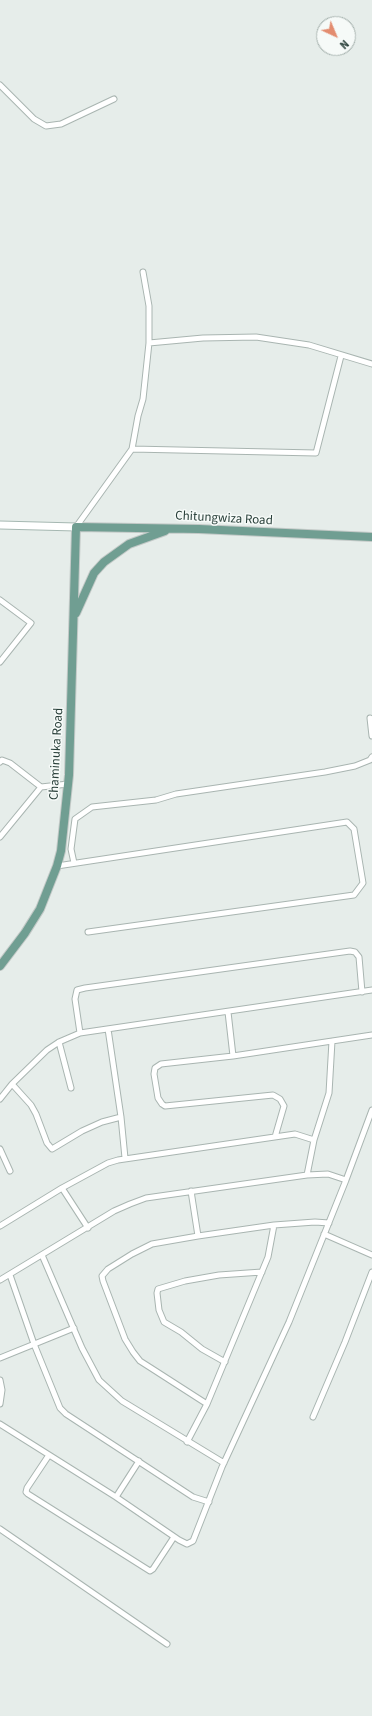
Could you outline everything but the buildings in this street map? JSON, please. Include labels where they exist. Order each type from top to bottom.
[{"type":"main road","points":[[0,525],[76,527]]},
{"type":"main road","name":"Chitungwiza Road","points":[[76,527],[171,528],[372,537]]},
{"type":"main road","name":"Chaminuka Road","points":[[0,966],[25,934],[40,908],[57,866],[64,824],[68,784],[76,527]]},
{"type":"main road","points":[[74,617],[94,573],[104,562],[129,544],[171,528]]},
{"type":"street","points":[[0,85],[34,119],[46,126],[61,124],[114,99]]},
{"type":"street","points":[[76,527],[132,449],[138,416],[143,399],[149,343],[149,306],[143,272]]},
{"type":"street","points":[[149,343],[203,338],[256,337],[309,346],[372,364]]},
{"type":"street","points":[[132,449],[316,453],[342,356]]},
{"type":"street","points":[[0,600],[31,623],[0,662]]},
{"type":"street","points":[[370,718],[372,736]]},
{"type":"street","points":[[74,862],[71,849],[75,819],[92,807],[156,800],[176,794],[326,772],[354,766],[370,760],[372,757]]},
{"type":"street","points":[[0,762],[2,760],[10,763],[41,787],[68,784]]},
{"type":"street","points":[[0,837],[41,787]]},
{"type":"street","points":[[57,866],[74,862],[347,822],[354,828],[363,883],[354,895],[88,932]]},
{"type":"street","points":[[80,1034],[75,999],[77,990],[85,988],[350,951],[355,952],[359,958],[362,992]]},
{"type":"street","points":[[0,1099],[12,1084],[47,1050],[59,1042],[80,1034],[372,990]]},
{"type":"street","points":[[228,1012],[233,1056]]},
{"type":"street","points":[[108,1029],[121,1117],[124,1158]]},
{"type":"street","points":[[275,1137],[284,1106],[280,1099],[273,1095],[165,1106],[158,1098],[154,1071],[158,1065],[233,1056],[372,1035]]},
{"type":"street","points":[[307,1175],[314,1140],[329,1093],[332,1041]]},
{"type":"street","points":[[59,1042],[71,1088]]},
{"type":"street","points":[[12,1084],[31,1105],[47,1143],[52,1148],[82,1131],[102,1122],[121,1117]]},
{"type":"street","points":[[0,1424],[116,1497],[174,1537],[184,1543],[190,1543],[193,1541],[224,1463],[289,1322],[346,1180],[372,1110]]},
{"type":"street","points":[[0,1226],[62,1188],[108,1163],[124,1158],[295,1134],[314,1140]]},
{"type":"street","points":[[0,1150],[10,1171]]},
{"type":"street","points":[[0,1280],[130,1204],[146,1198],[307,1175],[328,1174],[346,1180]]},
{"type":"street","points":[[62,1188],[88,1228]]},
{"type":"street","points":[[191,1191],[198,1236]]},
{"type":"street","points":[[207,1404],[140,1361],[125,1339],[102,1281],[102,1276],[108,1269],[152,1244],[274,1225],[315,1222],[329,1223]]},
{"type":"street","points":[[187,1442],[207,1404],[262,1272],[269,1252],[274,1225]]},
{"type":"street","points":[[324,1234],[372,1255]]},
{"type":"street","points":[[42,1255],[92,1369],[104,1386],[122,1401],[187,1442],[224,1463]]},
{"type":"street","points":[[225,1362],[202,1349],[181,1332],[164,1322],[158,1310],[158,1289],[185,1281],[219,1275],[262,1272]]},
{"type":"street","points":[[313,1417],[345,1342],[372,1272]]},
{"type":"street","points":[[10,1275],[34,1344],[60,1408],[66,1414],[193,1496],[209,1502]]},
{"type":"street","points":[[0,1358],[74,1328]]},
{"type":"street","points":[[0,1380],[2,1390],[0,1404]]},
{"type":"street","points":[[49,1455],[27,1488],[26,1492],[28,1494],[150,1571],[153,1569],[174,1537]]},
{"type":"street","points":[[116,1497],[139,1461]]},
{"type":"street","points":[[0,1529],[166,1644]]}]
